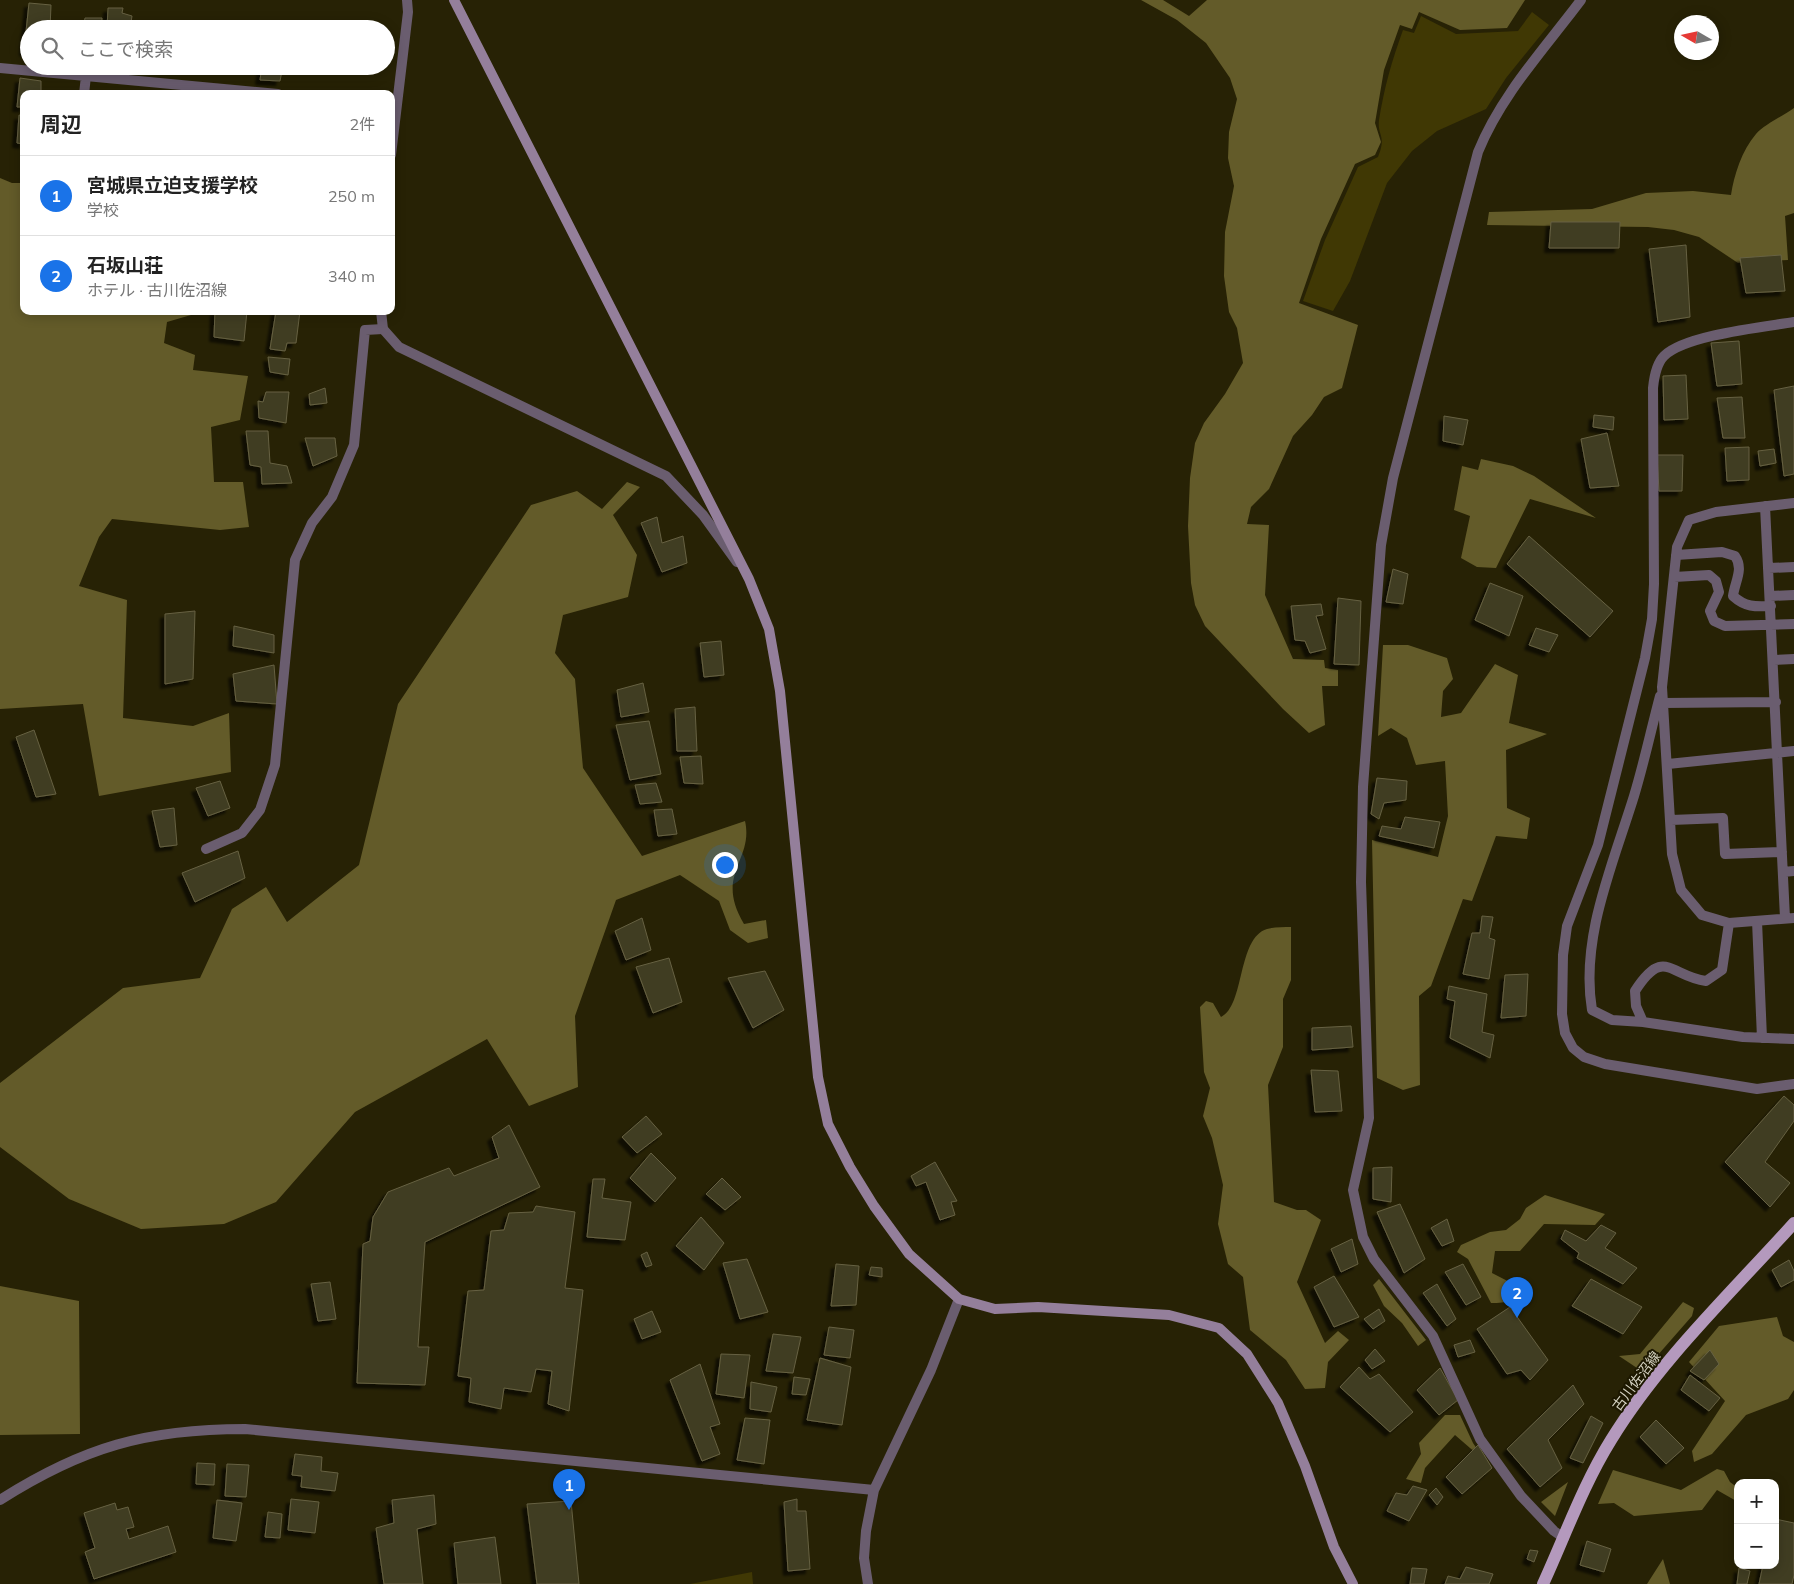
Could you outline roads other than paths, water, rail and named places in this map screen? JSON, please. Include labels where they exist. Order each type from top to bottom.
[{"type":"main road","name":"古川佐沼線","points":[[1543,1584],[1591,1477],[1611,1440],[1636,1402],[1668,1362],[1794,1224]]},
{"type":"street","points":[[395,121],[408,12],[407,0]]},
{"type":"street","points":[[454,0],[749,579],[770,629],[780,691],[818,1077],[828,1124],[854,1175],[909,1254],[959,1298],[995,1309],[1038,1307],[1169,1315],[1219,1328],[1247,1354],[1278,1403],[1305,1466],[1334,1547],[1353,1584]]},
{"type":"street","points":[[1564,1538],[1554,1531],[1521,1496],[1480,1439],[1434,1336],[1374,1259],[1363,1237],[1353,1190],[1368,1118],[1361,882],[1363,788],[1381,545],[1391,488],[1478,152],[1488,127],[1507,97],[1581,0]]},
{"type":"street","points":[[0,68],[20,70]]},
{"type":"street","points":[[75,75],[235,90]]},
{"type":"street","points":[[84,90],[86,76]]},
{"type":"street","points":[[381,315],[383,329],[399,347],[666,476],[703,515],[749,579]]},
{"type":"street","points":[[1794,322],[1744,330],[1672,349],[1662,358],[1655,373],[1653,388],[1652,618],[1645,658],[1598,845],[1567,926],[1563,955],[1562,1014],[1566,1033],[1572,1048],[1584,1057],[1605,1064],[1757,1089],[1794,1084]]},
{"type":"street","points":[[206,849],[242,833],[260,810],[272,774],[282,704],[295,560],[312,523],[332,497],[354,445],[365,330],[383,329]]},
{"type":"street","points":[[1794,503],[1716,512],[1689,520],[1676,555],[1662,686],[1641,771],[1596,922],[1588,989],[1592,1010],[1612,1020],[1643,1022],[1675,1028],[1762,1038],[1794,1039]]},
{"type":"street","points":[[1662,686],[1672,854],[1681,890],[1702,915],[1729,923],[1790,918],[1783,872],[1765,506]]},
{"type":"street","points":[[1676,555],[1722,552],[1735,556],[1740,563],[1733,596],[1742,604],[1770,601],[1794,595]]},
{"type":"street","points":[[1769,568],[1794,567]]},
{"type":"street","points":[[1674,577],[1709,575],[1716,581],[1719,592],[1710,610],[1714,621],[1725,626],[1794,624]]},
{"type":"street","points":[[1774,660],[1794,659]]},
{"type":"street","points":[[1663,703],[1776,702]]},
{"type":"street","points":[[1668,764],[1794,751]]},
{"type":"street","points":[[1671,820],[1723,818],[1725,854],[1782,852]]},
{"type":"street","points":[[1783,872],[1794,871]]},
{"type":"street","points":[[1757,920],[1762,1038]]},
{"type":"street","points":[[1643,1022],[1636,1006],[1635,992],[1651,971],[1660,966],[1671,968],[1693,979],[1706,981],[1722,970],[1729,923]]},
{"type":"street","points":[[868,1584],[864,1558],[866,1531],[874,1490],[931,1370],[959,1298]]},
{"type":"street","points":[[0,1500],[40,1474],[86,1454],[135,1439],[202,1429],[246,1429],[874,1490]]},
{"type":"place","name":"石坂山荘","points":[[1517,1318]]},
{"type":"place","name":"宮城県立迫支援学校","points":[[569,1510]]}]
